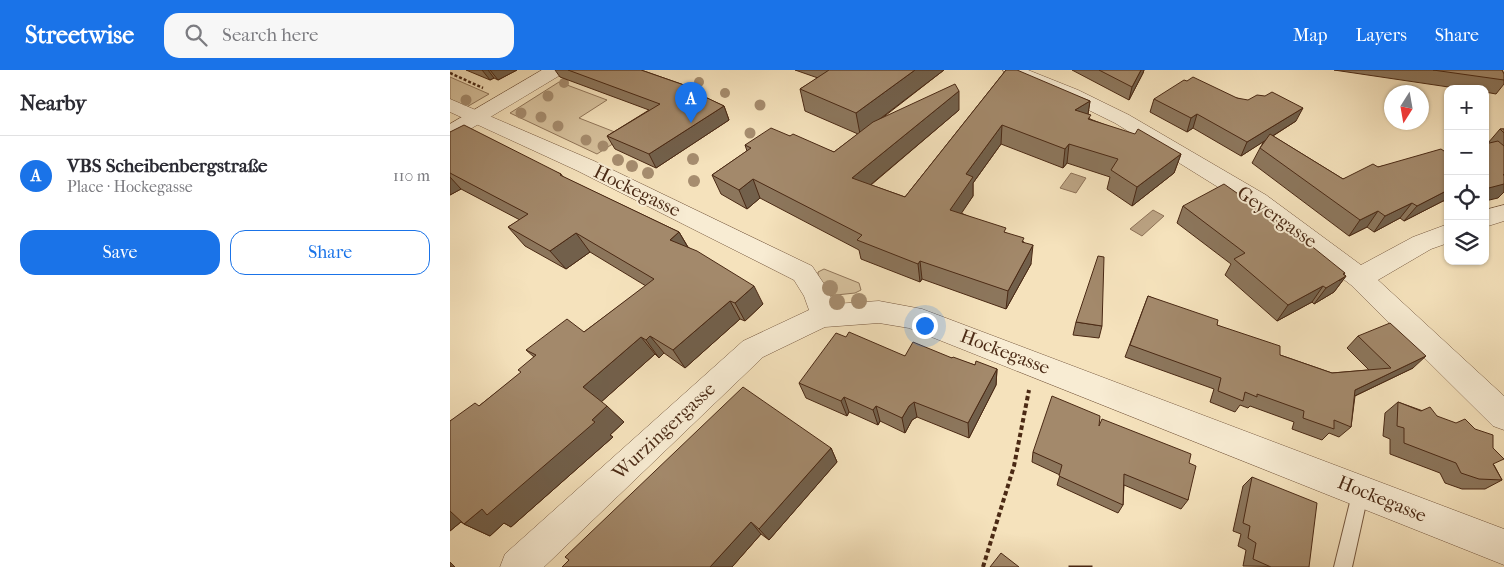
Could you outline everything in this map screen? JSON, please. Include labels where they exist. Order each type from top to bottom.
[{"type":"street","points":[[450,133],[555,70]]},
{"type":"street","name":"Geyergasse","points":[[1012,70],[1071,94],[1122,118],[1258,201],[1360,278],[1504,416]]},
{"type":"street","name":"Hockegasse","points":[[450,105],[586,166],[803,273],[817,294],[824,316],[879,312],[912,317],[1034,362],[1504,547]]},
{"type":"street","points":[[1489,218],[1504,213]]},
{"type":"street","points":[[1360,278],[1422,243],[1444,235]]},
{"type":"street","name":"Wurzingergasse","points":[[518,567],[753,349],[804,323],[824,316]]},
{"type":"lane","points":[[1343,567],[1360,490]]},
{"type":"path","points":[[450,74],[486,89]]},
{"type":"path","points":[[983,567],[1014,466],[1034,362]]},
{"type":"shaded area","points":[[450,77],[489,94],[465,108],[450,101]]},
{"type":"shaded area","points":[[559,82],[607,100],[579,118],[625,136],[597,154],[510,113]]},
{"type":"shaded area","points":[[1071,173],[1086,178],[1076,193],[1060,188]]},
{"type":"shaded area","points":[[1153,210],[1164,216],[1142,236],[1130,229]]},
{"type":"shaded area","points":[[824,269],[859,283],[861,290],[855,293],[827,296],[818,275],[818,272]]},
{"type":"building","points":[[568,70],[641,70],[684,85],[682,86],[724,106],[649,154],[607,136],[660,104]]},
{"type":"building","points":[[829,70],[915,70],[856,113],[800,89]]},
{"type":"building","points":[[1006,70],[1017,70],[1090,101],[1075,110],[1091,115],[1088,119],[1135,134],[1138,129],[1181,154],[1137,187],[1111,170],[1118,159],[1069,144],[1065,149],[1002,125],[966,174],[973,177],[950,210],[1006,228],[1004,232],[1024,238],[1022,242],[1033,245],[1008,291],[920,261],[918,264],[857,240],[862,235],[753,179],[739,190],[712,175],[751,148],[745,145],[771,128],[790,136],[793,134],[834,152],[873,122],[955,84],[959,91],[852,178],[905,197]]},
{"type":"building","points":[[1099,70],[1141,70],[1132,87]]},
{"type":"building","points":[[1433,70],[1502,70],[1504,80]]},
{"type":"building","points":[[1193,77],[1237,98],[1248,100],[1257,95],[1265,96],[1272,92],[1303,108],[1247,142],[1197,114],[1191,118],[1154,99],[1184,80],[1187,81]]},
{"type":"building","points":[[464,125],[560,175],[679,232],[670,240],[697,251],[754,286],[735,303],[730,301],[673,350],[650,336],[646,340],[641,337],[583,387],[607,406],[592,420],[595,422],[487,515],[482,509],[464,524],[450,511],[450,421],[475,403],[479,406],[521,372],[518,370],[536,355],[526,350],[567,319],[584,332],[654,279],[576,233],[550,251],[508,227],[528,214],[450,173],[450,132]]},
{"type":"building","points":[[1270,134],[1343,179],[1373,164],[1378,167],[1441,149],[1444,151],[1444,192],[1417,206],[1412,203],[1385,216],[1378,211],[1360,220],[1260,148]]},
{"type":"building","points":[[1498,141],[1504,146],[1504,184],[1489,188],[1489,175],[1489,143]]},
{"type":"building","points":[[1224,184],[1304,240],[1345,273],[1343,274],[1346,276],[1326,288],[1323,286],[1288,305],[1234,259],[1245,253],[1183,206]]},
{"type":"building","points":[[1098,256],[1104,257],[1102,326],[1076,322]]},
{"type":"building","points":[[1148,296],[1218,320],[1217,325],[1280,346],[1280,355],[1332,373],[1391,368],[1358,336],[1390,323],[1426,356],[1355,390],[1351,427],[1334,420],[1334,429],[1303,418],[1304,411],[1257,394],[1257,397],[1245,392],[1243,401],[1218,391],[1221,378],[1130,345]]},
{"type":"building","points":[[849,332],[905,356],[913,342],[952,358],[975,365],[976,361],[997,369],[968,423],[914,402],[909,406],[902,418],[876,406],[873,410],[844,397],[841,401],[799,383],[836,333],[846,337]]},
{"type":"building","points":[[743,387],[831,448],[759,529],[751,522],[710,567],[562,567],[569,560],[565,557]]},
{"type":"building","points":[[1052,396],[1100,416],[1099,426],[1102,419],[1191,454],[1189,463],[1196,466],[1188,500],[1124,474],[1123,505],[1059,476],[1062,465],[1033,452]]},
{"type":"building","points":[[1398,402],[1421,411],[1430,407],[1437,416],[1456,423],[1465,419],[1475,429],[1493,435],[1493,448],[1504,459],[1493,464],[1502,480],[1479,479],[1461,473],[1456,463],[1404,443],[1404,428],[1397,426]]},
{"type":"building","points":[[1252,477],[1317,503],[1309,567],[1271,567],[1253,559],[1256,543],[1248,538],[1250,526],[1243,523]]},
{"type":"building","points":[[1001,553],[1019,567],[990,567]]},
{"type":"building","points":[[1092,566],[1092,567],[1069,567]]},
{"type":"place","name":"VBS Scheibenbergstraße","points":[[691,123]]}]
